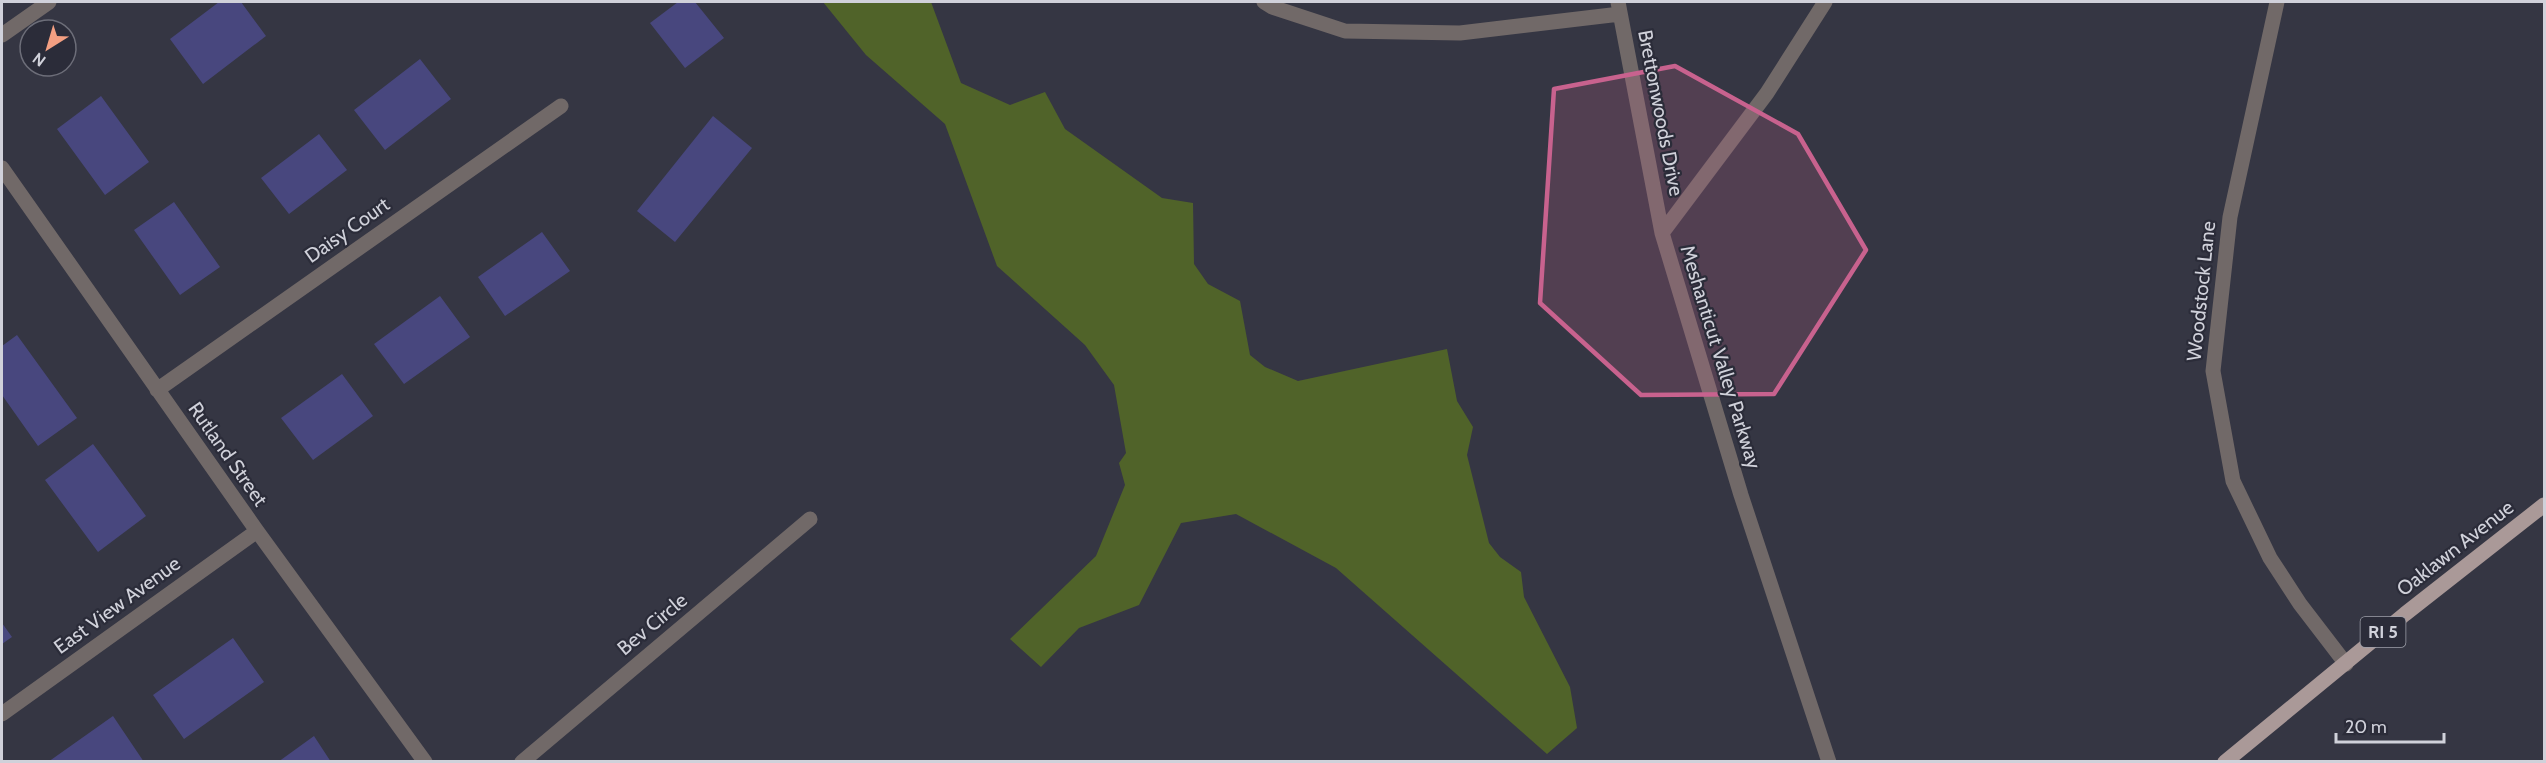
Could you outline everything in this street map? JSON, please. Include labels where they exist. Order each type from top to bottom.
[{"type":"main road","name":"Oaklawn Avenue","points":[[2224,762],[2405,614],[2544,505]]},
{"type":"street","points":[[2,35],[49,2]]},
{"type":"street","points":[[1264,2],[1272,7],[1345,31],[1460,33],[1619,8]]},
{"type":"street","name":"Meshanticut Valley Parkway","points":[[1825,2],[1767,93],[1662,232],[1741,495],[1829,762]]},
{"type":"street","name":"Woodstock Lane","points":[[2277,2],[2230,217],[2213,371],[2234,481],[2270,558],[2300,604],[2346,664]]},
{"type":"street","name":"Brettonwoods Drive","points":[[1619,8],[1662,232]]},
{"type":"street","name":"Daisy Court","points":[[157,390],[561,106]]},
{"type":"street","name":"Rutland Street","points":[[2,168],[257,531],[425,762]]},
{"type":"street","name":"Bev Circle","points":[[522,762],[810,519]]},
{"type":"street","name":"East View Avenue","points":[[2,714],[257,531]]},
{"type":"highlighted area","points":[[1675,66],[1798,134],[1866,250],[1774,394],[1641,395],[1540,303],[1554,89]]},
{"type":"green space","points":[[823,2],[931,2],[961,83],[1010,105],[1045,92],[1065,129],[1162,198],[1193,203],[1194,264],[1208,284],[1240,301],[1250,355],[1265,367],[1298,381],[1447,349],[1457,401],[1473,427],[1467,455],[1489,543],[1500,557],[1521,572],[1524,597],[1570,687],[1577,728],[1547,754],[1336,568],[1236,514],[1181,523],[1139,605],[1079,628],[1041,667],[1010,639],[1096,556],[1125,485],[1119,463],[1126,453],[1114,385],[1085,345],[997,266],[945,124],[866,55]]},
{"type":"building","points":[[219,2],[241,2],[266,36],[203,84],[170,39]]},
{"type":"building","points":[[678,2],[695,2],[724,38],[685,68],[650,23]]},
{"type":"building","points":[[420,59],[451,99],[385,150],[354,110]]},
{"type":"building","points":[[101,96],[149,162],[105,195],[57,129]]},
{"type":"building","points":[[713,116],[752,148],[675,242],[637,211]]},
{"type":"building","points":[[319,134],[347,170],[289,214],[261,178]]},
{"type":"building","points":[[174,202],[220,267],[180,295],[134,230]]},
{"type":"building","points":[[542,232],[570,271],[505,316],[478,277]]},
{"type":"building","points":[[440,296],[470,337],[404,384],[374,344]]},
{"type":"building","points":[[17,335],[77,418],[38,446],[2,395],[2,346]]},
{"type":"building","points":[[342,374],[373,416],[313,460],[281,418]]},
{"type":"building","points":[[93,444],[146,516],[98,552],[45,480]]},
{"type":"building","points":[[2,623],[12,637],[2,644]]},
{"type":"building","points":[[233,638],[264,682],[184,739],[153,695]]},
{"type":"building","points":[[113,716],[144,762],[48,762]]},
{"type":"building","points":[[314,736],[331,762],[278,762]]}]
